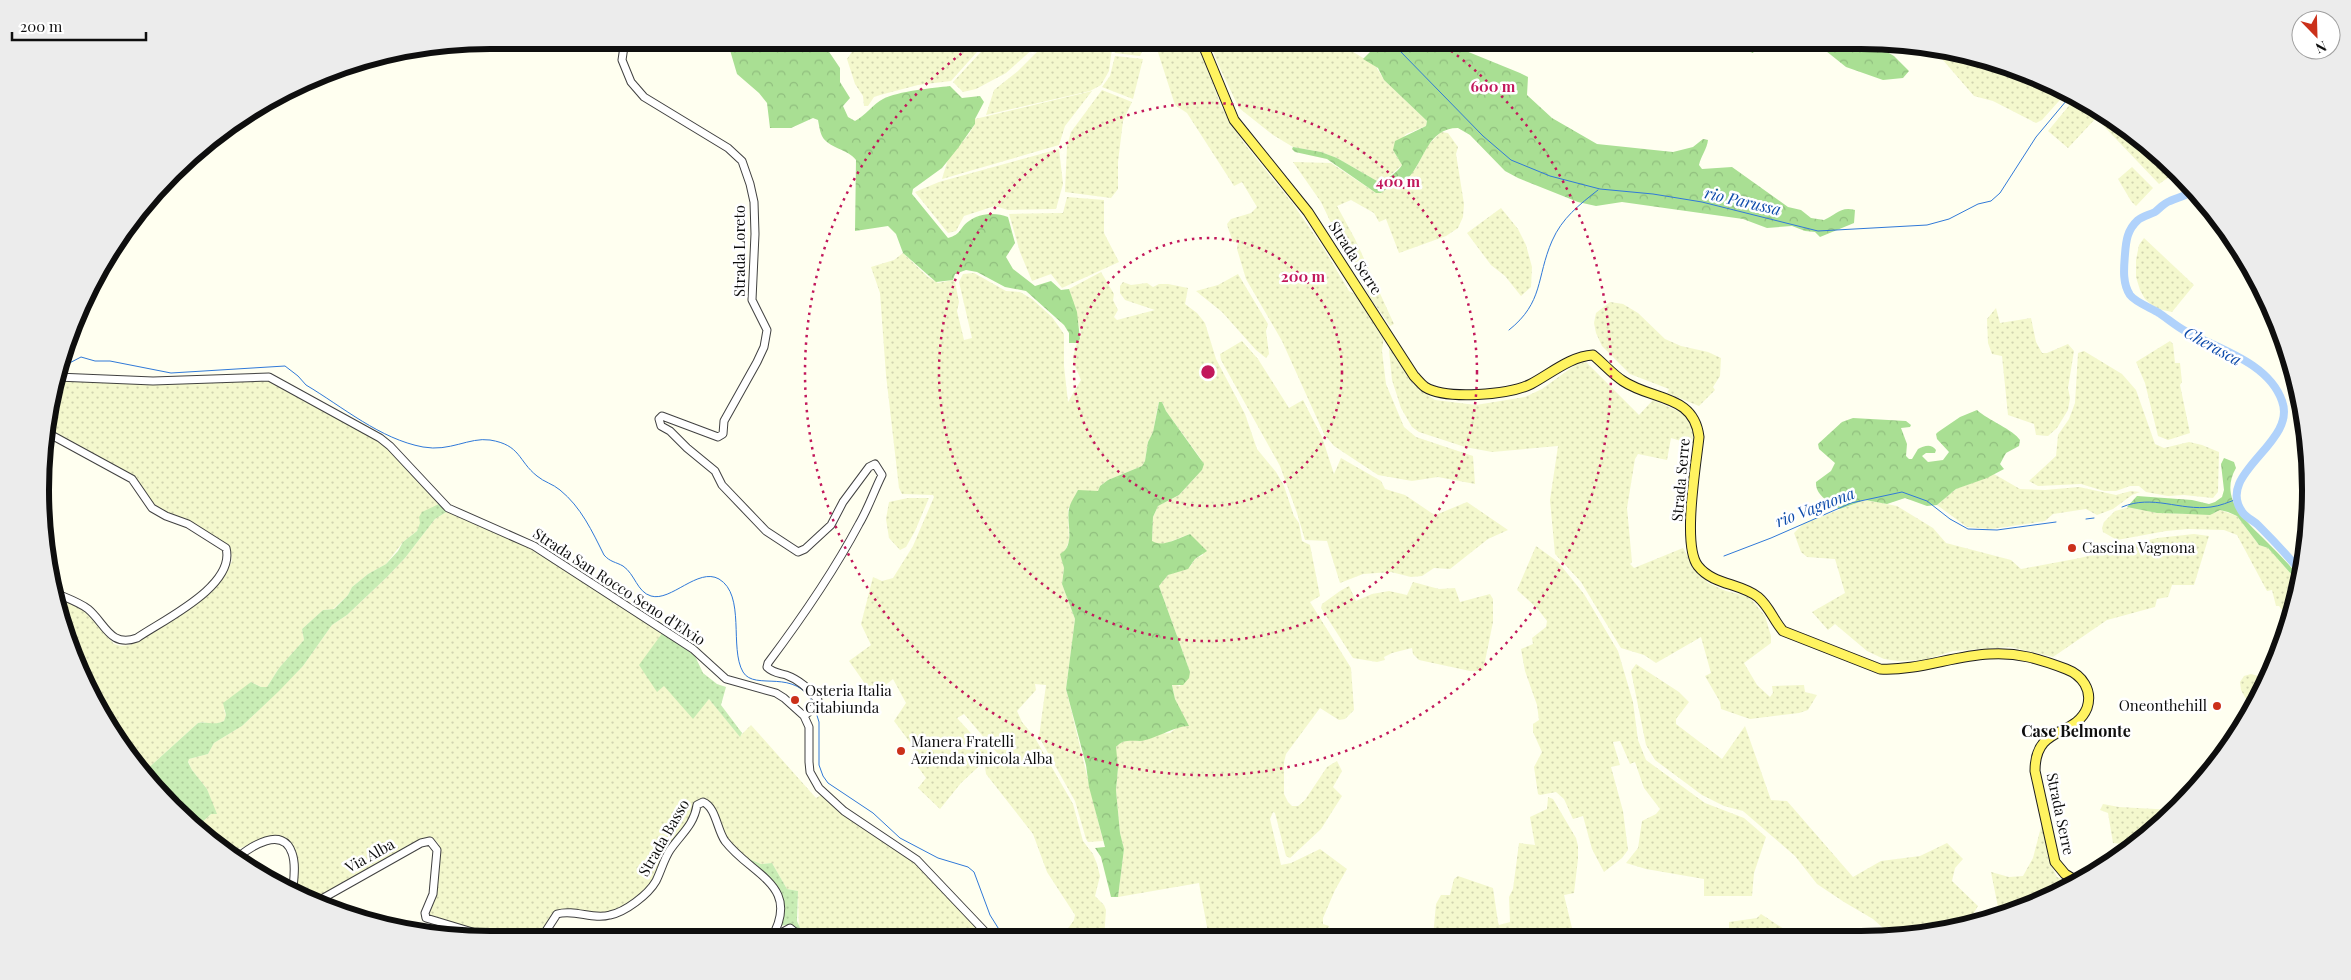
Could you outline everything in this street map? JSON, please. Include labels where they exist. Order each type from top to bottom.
[{"type":"main road","name":"Strada Serre","points":[[1205,49],[1234,120],[1308,212],[1414,376],[1426,387],[1439,392],[1465,394],[1508,392],[1528,385],[1581,356],[1593,355],[1622,381],[1679,404],[1692,413],[1698,425],[1699,437],[1690,530],[1692,551],[1697,565],[1718,581],[1746,589],[1760,598],[1774,622],[1783,631],[1880,669],[1896,670],[1987,654],[1997,654],[2030,656],[2077,674],[2087,689],[2087,707],[2076,722],[2043,742],[2035,760],[2037,780],[2053,857],[2061,871],[2072,877]]},
{"type":"street","name":"Strada Loreto","points":[[624,49],[622,60],[624,68],[631,82],[644,97],[728,148],[742,161],[754,202],[756,234],[752,300],[767,330],[764,347],[758,362],[724,421],[724,434],[718,437],[662,416],[660,419],[661,426],[670,431],[692,453],[715,471],[722,485],[766,531],[798,552],[805,549],[831,525],[843,502],[869,467],[874,464],[882,475],[860,524],[804,615],[768,663],[768,667],[772,672],[785,675],[803,684],[818,700],[817,705],[806,714]]},
{"type":"street","name":"Strada San Rocco Seno d'Elvio","points":[[64,377],[153,380],[262,376],[280,381],[390,446],[448,508],[534,546],[693,649],[726,679],[776,693],[806,714]]},
{"type":"street","points":[[53,436],[132,479],[152,508],[166,516],[188,524],[226,548],[228,556],[226,566],[217,578],[192,604],[128,642],[118,639],[107,632],[88,609],[62,596]]},
{"type":"street","points":[[806,714],[810,734],[810,772],[818,788],[844,811],[917,860],[984,931]]},
{"type":"street","name":"Strada Basso","points":[[546,931],[557,914],[566,911],[603,916],[612,915],[645,894],[655,882],[669,851],[692,822],[697,805],[703,802],[710,806],[726,841],[776,889],[780,902],[781,916],[774,931]]},
{"type":"street","points":[[242,855],[257,844],[271,840],[283,841],[292,854],[293,885]]},
{"type":"street","name":"Via Alba","points":[[322,899],[421,843],[430,841],[436,846],[433,894],[425,913],[426,918],[466,930]]},
{"type":"green space","points":[[730,49],[827,49],[840,68],[840,82],[850,98],[843,106],[848,117],[855,121],[880,101],[889,96],[906,92],[950,86],[962,98],[980,96],[984,102],[975,119],[975,124],[942,168],[913,189],[912,194],[948,238],[956,235],[966,224],[978,216],[993,214],[1008,217],[1015,243],[1006,257],[1013,269],[1035,286],[1051,281],[1061,290],[1069,289],[1077,312],[1080,339],[1077,343],[1069,343],[1069,333],[1064,325],[1026,291],[1005,287],[977,272],[966,270],[955,274],[953,280],[936,282],[903,253],[896,234],[888,226],[855,231],[856,160],[848,153],[825,140],[821,134],[818,120],[813,118],[791,128],[770,128],[767,103],[759,93],[737,74]]},
{"type":"green space","points":[[854,49],[980,49],[951,81],[918,85],[880,95],[874,97],[868,106],[864,106],[863,96],[855,84],[847,59]]},
{"type":"green space","points":[[984,49],[1033,49],[1006,73],[976,89],[963,92],[953,82]]},
{"type":"green space","points":[[1040,49],[1112,49],[1109,71],[1101,85],[1090,91],[986,115],[994,90],[1018,71]]},
{"type":"green space","points":[[1115,49],[1143,49],[1140,56],[1115,53]]},
{"type":"green space","points":[[1157,49],[1200,49],[1221,106],[1243,142],[1293,204],[1324,249],[1349,291],[1356,295],[1384,335],[1382,351],[1386,384],[1404,427],[1416,437],[1473,456],[1475,484],[1438,477],[1412,481],[1378,475],[1334,446],[1324,434],[1282,341],[1246,279],[1237,249],[1238,241],[1233,242],[1228,228],[1227,224],[1231,219],[1251,213],[1257,207],[1242,182],[1234,186],[1187,113],[1175,105]]},
{"type":"green space","points":[[1212,49],[1348,49],[1375,65],[1384,80],[1427,121],[1426,126],[1406,134],[1393,150],[1402,165],[1386,179],[1377,181],[1337,158],[1321,152],[1293,147],[1273,135],[1239,108]]},
{"type":"green space","points":[[1373,49],[1461,49],[1528,77],[1527,95],[1552,118],[1597,144],[1673,152],[1693,147],[1703,139],[1708,140],[1699,165],[1702,169],[1732,167],[1788,207],[1801,210],[1811,218],[1824,220],[1842,210],[1855,210],[1854,223],[1820,237],[1815,232],[1805,231],[1792,226],[1767,228],[1743,219],[1622,202],[1596,206],[1578,202],[1505,171],[1470,135],[1458,128],[1448,129],[1433,139],[1408,178],[1390,186],[1381,193],[1376,193],[1327,159],[1295,152],[1292,149],[1293,147],[1321,152],[1337,158],[1377,181],[1387,178],[1400,168],[1402,165],[1393,150],[1395,141],[1426,126],[1427,121],[1384,80],[1378,68],[1363,59]]},
{"type":"green space","points":[[1742,49],[1755,49],[1753,53]]},
{"type":"green space","points":[[1824,49],[1883,50],[1894,56],[1909,71],[1903,78],[1883,80],[1846,67]]},
{"type":"green space","points":[[1115,56],[1143,59],[1133,99],[1102,87],[1110,76]]},
{"type":"green space","points":[[1939,56],[2003,72],[2062,97],[2042,120],[2036,123],[1993,101],[1974,96]]},
{"type":"green space","points":[[1102,90],[1132,102],[1123,121],[1118,162],[1118,189],[1111,198],[1065,192],[1067,146],[1071,132]]},
{"type":"green space","points":[[1092,91],[1065,126],[1059,145],[942,179],[948,159],[969,134],[975,124],[975,119]]},
{"type":"green space","points":[[2072,102],[2106,123],[2130,140],[2171,176],[2159,184],[2096,118],[2068,148],[2048,131]]},
{"type":"green space","points":[[1441,132],[1448,133],[1458,147],[1456,154],[1464,204],[1463,217],[1458,228],[1446,236],[1399,253],[1386,219],[1379,222],[1374,213],[1351,200],[1337,206],[1355,239],[1394,324],[1390,326],[1371,299],[1343,248],[1321,202],[1293,162],[1331,163],[1376,193],[1403,181],[1416,168],[1428,145]]},
{"type":"green space","points":[[1059,149],[1063,184],[1056,209],[1008,210],[995,206],[964,216],[956,231],[948,233],[915,192],[939,182]]},
{"type":"green space","points":[[2132,167],[2153,188],[2136,206],[2118,179]]},
{"type":"green space","points":[[1067,197],[1104,200],[1104,233],[1119,262],[1062,288],[1051,274],[1032,281],[1020,252],[1009,214],[1063,213]]},
{"type":"green space","points":[[1501,208],[1518,229],[1526,245],[1532,267],[1531,287],[1521,296],[1505,276],[1491,265],[1467,233]]},
{"type":"green space","points":[[2144,238],[2194,285],[2172,312],[2153,306],[2145,299],[2140,290],[2136,277],[2136,260],[2139,245]]},
{"type":"green space","points":[[903,253],[928,277],[938,283],[953,280],[955,282],[959,302],[957,311],[964,340],[972,338],[959,282],[963,274],[974,273],[1006,291],[1020,292],[1032,299],[1052,317],[1064,334],[1064,366],[1068,402],[1081,380],[1073,357],[1081,333],[1069,289],[1101,272],[1114,294],[1113,300],[1118,310],[1114,317],[1117,320],[1155,310],[1125,300],[1120,293],[1120,286],[1123,282],[1131,285],[1147,283],[1153,287],[1159,284],[1168,284],[1188,288],[1185,304],[1197,313],[1205,323],[1216,359],[1245,414],[1257,449],[1276,472],[1284,486],[1294,516],[1299,523],[1302,541],[1310,545],[1320,596],[1310,602],[1351,668],[1354,710],[1345,719],[1339,720],[1320,708],[1286,754],[1284,762],[1284,794],[1292,806],[1298,806],[1305,800],[1327,767],[1337,761],[1342,771],[1333,787],[1342,796],[1321,829],[1290,858],[1286,856],[1275,813],[1273,812],[1270,819],[1281,865],[1291,863],[1320,849],[1347,869],[1335,890],[1323,918],[1323,924],[1329,926],[1327,931],[1208,931],[1199,883],[1118,897],[1124,849],[1120,833],[1116,790],[1118,768],[1115,751],[1117,745],[1130,738],[1138,741],[1157,734],[1170,733],[1179,726],[1184,718],[1175,699],[1172,684],[1180,686],[1190,672],[1159,586],[1168,575],[1190,567],[1195,559],[1203,555],[1190,534],[1164,544],[1152,542],[1153,517],[1158,506],[1179,495],[1202,470],[1201,459],[1166,411],[1162,402],[1159,402],[1158,405],[1153,432],[1148,442],[1145,461],[1142,466],[1108,480],[1100,486],[1098,491],[1078,491],[1068,509],[1069,541],[1064,553],[1061,555],[1064,568],[1062,584],[1075,619],[1066,689],[1103,841],[1088,842],[1086,839],[1075,801],[1039,737],[1046,685],[1035,684],[1036,690],[1017,711],[1073,804],[1083,841],[1093,854],[1097,864],[1100,876],[1095,896],[1104,905],[1106,910],[1104,931],[1067,931],[1075,915],[1047,872],[1033,834],[986,774],[985,767],[998,754],[964,714],[957,718],[991,755],[961,783],[940,809],[918,788],[926,778],[918,767],[918,753],[894,721],[906,703],[893,679],[873,695],[849,661],[871,645],[861,624],[873,577],[882,581],[893,578],[913,546],[934,497],[933,495],[902,494],[899,488],[886,375],[880,293],[871,267],[894,260]]},
{"type":"green space","points":[[1238,274],[1268,324],[1266,331],[1269,354],[1266,358],[1256,350],[1222,312],[1196,291],[1218,285]]},
{"type":"green space","points":[[1610,302],[1623,304],[1638,313],[1665,339],[1681,346],[1708,352],[1721,358],[1720,376],[1713,387],[1715,390],[1699,406],[1667,393],[1669,389],[1630,374],[1602,346],[1596,333],[1594,323],[1596,313]]},
{"type":"green space","points":[[1996,308],[2000,323],[2031,318],[2036,342],[2042,353],[2047,353],[2068,344],[2074,351],[2068,388],[2070,398],[2068,410],[2057,428],[2048,436],[2036,435],[2034,424],[2008,415],[2002,356],[1992,354],[1988,343],[1987,319]]},
{"type":"green space","points":[[1242,341],[1258,359],[1289,408],[1303,400],[1322,437],[1334,474],[1341,458],[1381,481],[1385,489],[1405,495],[1433,514],[1438,514],[1467,502],[1508,530],[1488,539],[1450,569],[1434,568],[1422,576],[1411,577],[1391,572],[1363,574],[1340,583],[1327,541],[1305,540],[1280,466],[1221,360],[1220,354]]},
{"type":"green space","points":[[2170,341],[2173,344],[2175,363],[2180,363],[2182,382],[2180,385],[2190,433],[2168,440],[2158,436],[2145,383],[2136,362]]},
{"type":"green space","points":[[1390,343],[1413,384],[1435,400],[1476,405],[1525,397],[1542,389],[1578,363],[1586,362],[1639,415],[1653,400],[1685,414],[1692,424],[1694,442],[1691,444],[1671,438],[1667,460],[1638,454],[1635,459],[1627,508],[1632,562],[1630,564],[1634,568],[1683,548],[1694,566],[1708,583],[1726,591],[1746,596],[1752,600],[1765,616],[1771,636],[1771,643],[1744,663],[1757,685],[1770,697],[1773,693],[1772,686],[1804,685],[1805,692],[1817,695],[1808,710],[1799,713],[1750,719],[1721,709],[1720,702],[1705,676],[1711,673],[1701,637],[1656,663],[1644,655],[1621,648],[1581,582],[1555,554],[1550,500],[1558,446],[1492,452],[1465,447],[1419,432],[1412,427],[1401,408],[1392,380]]},
{"type":"green space","points":[[2084,351],[2122,374],[2136,390],[2155,444],[2164,448],[2189,442],[2219,452],[2218,492],[2213,498],[2184,495],[2168,496],[2146,492],[2139,486],[2130,486],[2116,491],[2104,491],[2081,484],[2038,486],[2029,481],[2056,456],[2058,435],[2069,419],[2075,403],[2078,353]]},
{"type":"green space","points":[[267,379],[381,441],[441,503],[426,512],[417,531],[403,542],[386,564],[368,574],[352,587],[348,595],[333,609],[323,610],[302,629],[304,640],[279,668],[267,687],[261,687],[251,682],[224,710],[226,715],[224,721],[213,725],[203,722],[198,723],[148,768],[123,735],[94,685],[72,632],[62,598],[80,606],[114,644],[121,646],[130,645],[192,607],[216,587],[226,574],[232,561],[231,552],[228,545],[220,540],[155,507],[142,489],[53,433],[63,380]]},
{"type":"green space","points":[[1159,402],[1162,402],[1166,411],[1204,464],[1202,470],[1179,495],[1158,506],[1153,517],[1152,541],[1166,543],[1190,534],[1207,551],[1195,559],[1188,569],[1168,575],[1159,586],[1190,672],[1189,678],[1183,685],[1172,685],[1175,699],[1189,726],[1177,728],[1146,740],[1124,742],[1116,747],[1118,768],[1116,790],[1120,833],[1124,849],[1118,897],[1111,897],[1101,857],[1095,848],[1105,847],[1066,689],[1075,619],[1062,584],[1064,568],[1060,554],[1068,545],[1068,514],[1071,502],[1078,490],[1098,491],[1100,486],[1108,480],[1142,466],[1145,461],[1148,442],[1153,432]]},
{"type":"green space","points":[[1977,410],[2017,436],[2020,440],[2019,446],[2006,453],[2000,464],[2004,469],[1987,478],[1956,489],[1937,505],[1927,506],[1905,498],[1887,504],[1865,500],[1840,509],[1824,498],[1816,487],[1816,482],[1831,471],[1835,463],[1819,449],[1818,444],[1842,422],[1853,418],[1906,421],[1911,425],[1910,427],[1901,428],[1907,444],[1906,456],[1912,459],[1918,449],[1930,446],[1936,450],[1935,453],[1926,453],[1922,456],[1928,462],[1943,460],[1949,452],[1937,439],[1936,434],[1960,417]]},
{"type":"green space","points":[[2224,458],[2234,462],[2236,468],[2231,479],[2230,490],[2237,509],[2295,571],[2294,577],[2268,548],[2259,545],[2237,516],[2228,512],[2220,510],[2210,515],[2157,513],[2127,507],[2137,496],[2192,500],[2209,504],[2215,502],[2222,497],[2224,490],[2221,464]]},
{"type":"green space","points":[[1994,474],[2020,489],[2045,490],[2079,487],[2116,495],[2131,491],[2140,492],[2132,495],[2113,509],[2097,515],[2086,509],[2053,514],[2045,521],[1991,529],[1967,527],[1937,505],[1956,489]]},
{"type":"green space","points":[[908,498],[929,498],[915,531],[906,547],[900,550],[889,538],[886,519],[889,502]]},
{"type":"green space","points":[[1865,500],[1897,506],[1933,528],[1946,543],[2011,560],[2021,569],[2080,558],[2157,538],[2194,534],[2209,536],[2194,585],[2172,585],[2168,597],[2157,599],[2155,607],[2107,620],[2053,657],[2010,647],[1953,651],[1924,660],[1898,661],[1884,659],[1867,651],[1835,624],[1828,630],[1812,612],[1845,593],[1835,559],[1807,557],[1801,552],[1794,533],[1804,523]]},
{"type":"green space","points":[[441,503],[448,511],[435,519],[405,558],[387,577],[347,615],[332,625],[303,666],[279,691],[242,726],[214,743],[208,754],[189,759],[188,762],[192,770],[207,789],[217,814],[211,814],[201,823],[178,802],[148,768],[198,723],[224,721],[226,715],[223,703],[251,682],[261,687],[267,687],[279,668],[304,640],[302,629],[323,610],[334,609],[348,595],[352,587],[368,574],[386,564],[398,551],[403,542],[417,531],[420,523],[419,517],[422,512]]},
{"type":"green space","points":[[2130,507],[2157,513],[2215,513],[2220,510],[2237,516],[2259,545],[2268,548],[2294,577],[2285,612],[2279,606],[2276,606],[2272,590],[2267,591],[2237,535],[2224,530],[2188,529],[2117,540],[2103,532],[2102,528],[2104,522],[2115,511]]},
{"type":"green space","points":[[448,511],[529,545],[663,632],[658,691],[664,685],[701,707],[709,699],[740,736],[751,725],[816,798],[821,795],[835,807],[917,863],[981,931],[799,931],[798,891],[787,889],[772,863],[761,864],[747,858],[727,840],[711,804],[701,798],[693,805],[691,819],[647,889],[614,912],[606,914],[560,910],[542,931],[481,931],[429,916],[428,914],[435,897],[439,844],[434,839],[419,840],[321,898],[295,886],[295,860],[279,837],[234,849],[221,840],[201,823],[211,814],[216,814],[207,789],[192,770],[189,759],[208,754],[214,743],[242,726],[264,705],[303,666],[332,625],[347,615],[405,558],[435,519]]},
{"type":"green space","points":[[1536,546],[1558,562],[1584,594],[1618,651],[1633,702],[1638,740],[1646,760],[1705,803],[1744,818],[1766,837],[1754,873],[1752,896],[1704,896],[1704,879],[1646,869],[1626,863],[1638,848],[1642,821],[1656,814],[1660,809],[1644,788],[1635,762],[1630,764],[1620,741],[1613,742],[1620,765],[1611,767],[1623,811],[1628,850],[1622,858],[1604,872],[1592,849],[1583,816],[1573,819],[1564,799],[1556,792],[1538,794],[1534,767],[1542,752],[1533,732],[1533,724],[1539,720],[1537,705],[1525,671],[1521,649],[1533,644],[1532,638],[1546,627],[1547,621],[1537,608],[1517,590]]},
{"type":"green space","points":[[1413,582],[1439,589],[1455,588],[1460,602],[1490,594],[1493,599],[1493,622],[1483,671],[1470,671],[1419,660],[1413,654],[1412,648],[1392,653],[1384,657],[1385,660],[1377,662],[1353,658],[1321,608],[1322,604],[1349,586],[1356,601],[1372,594],[1389,591],[1407,595]]},
{"type":"green space","points":[[663,632],[695,656],[703,673],[717,684],[726,687],[721,705],[742,733],[740,737],[709,699],[693,719],[664,686],[657,692],[639,665]]},
{"type":"green space","points":[[1636,664],[1679,692],[1689,702],[1676,719],[1676,724],[1722,759],[1745,726],[1771,800],[1787,801],[1853,877],[1881,861],[1920,856],[1947,843],[1963,859],[1955,868],[1952,881],[1978,906],[1971,917],[1947,923],[1885,930],[1873,919],[1817,884],[1795,856],[1743,811],[1724,806],[1702,795],[1655,760],[1646,745],[1631,671]]},
{"type":"green space","points":[[2251,674],[2261,677],[2248,702],[2241,690],[2240,682],[2244,676]]},
{"type":"green space","points":[[1548,797],[1553,799],[1576,838],[1578,846],[1574,893],[1564,895],[1573,931],[1434,931],[1436,904],[1441,895],[1450,895],[1454,879],[1458,876],[1493,888],[1499,925],[1510,922],[1509,897],[1513,889],[1519,843],[1535,845],[1530,817],[1547,809]]},
{"type":"green space","points":[[2103,804],[2119,807],[2165,810],[2124,844],[2113,843],[2108,813],[2100,810]]},
{"type":"green space","points":[[2042,823],[2053,869],[2057,877],[2066,881],[2030,898],[1999,909],[1991,872],[2009,877],[2023,876],[2033,858]]},
{"type":"green space","points":[[747,858],[761,864],[772,863],[787,889],[798,891],[797,921],[802,931],[797,931],[792,924],[780,926],[782,904],[780,895],[777,887]]},
{"type":"green space","points":[[1761,914],[1787,931],[1729,931],[1729,922],[1757,918]]},
{"type":"waterway","name":"rio Parussa","points":[[1400,51],[1483,136],[1511,160],[1550,176],[1600,189],[1653,194],[1702,202],[1818,231],[1927,225],[1949,219],[1978,204],[1991,201],[2000,193],[2036,137],[2067,100]]},
{"type":"waterway","points":[[1509,330],[1520,320],[1534,299],[1547,254],[1561,225],[1598,190]]},
{"type":"waterway","name":"Cherasca","points":[[2188,193],[2166,203],[2155,212],[2138,220],[2131,228],[2125,249],[2124,270],[2127,290],[2136,300],[2183,330],[2228,351],[2255,367],[2275,388],[2282,401],[2284,416],[2278,431],[2269,445],[2246,471],[2239,485],[2237,499],[2243,513],[2264,531],[2296,565]]},
{"type":"waterway","points":[[67,364],[81,357],[171,373],[285,366],[306,385],[362,421],[407,443],[423,447],[442,448],[482,440],[500,442],[518,454],[537,476],[557,488],[574,504],[604,555],[627,569],[646,594],[651,596],[667,594],[702,577],[719,579],[727,587],[732,597],[735,609],[737,650],[743,672],[749,678],[797,686],[806,693],[814,705]]},
{"type":"waterway","name":"rio Vagnona","points":[[1724,556],[1851,503],[1902,492],[1927,501],[1950,519],[1968,529],[1997,530],[2056,522]]},
{"type":"waterway","name":"rio Vagnona","points":[[2122,507],[2133,503],[2155,502],[2199,508],[2221,505],[2237,499]]},
{"type":"waterway","points":[[2086,519],[2094,518]]},
{"type":"waterway","points":[[815,709],[819,722],[819,765],[828,783],[873,813],[900,838],[938,858],[968,867],[974,872],[990,915],[1000,931]]},
{"type":"place","name":"Cascina Vagnona","points":[[2072,548]]},
{"type":"place","name":"Osteria Italia Citabiunda","points":[[795,700]]},
{"type":"place","name":"Oneonthehill","points":[[2217,706]]},
{"type":"place","name":"Manera Fratelli Azienda vinicola Alba","points":[[901,751]]},
{"type":"district","name":"Case Belmonte","points":[[2076,731]]}]
